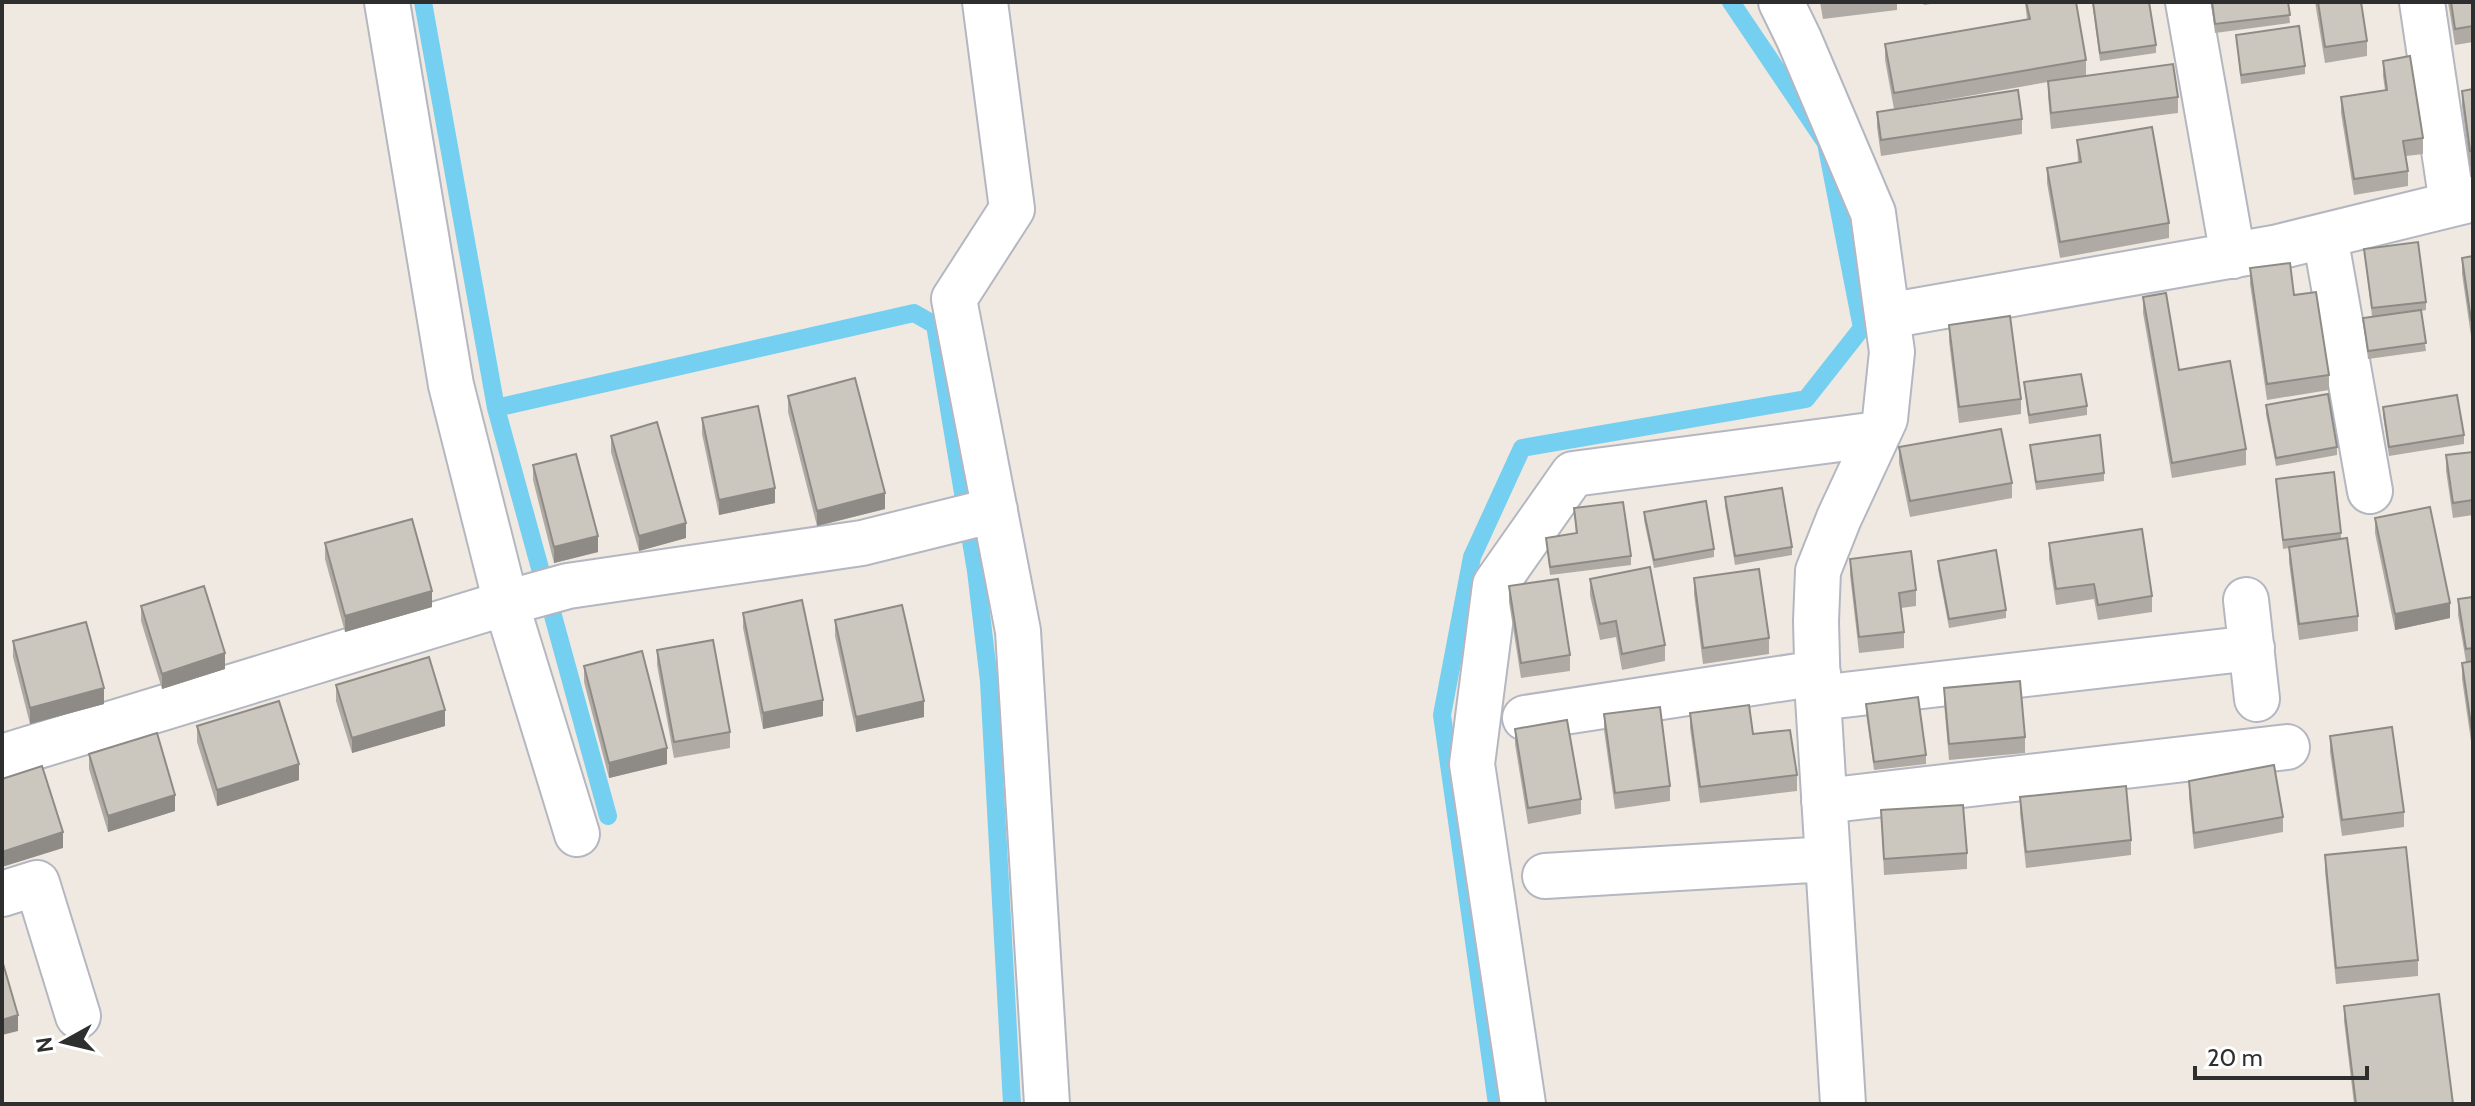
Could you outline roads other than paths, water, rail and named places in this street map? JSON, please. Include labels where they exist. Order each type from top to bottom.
[{"type":"street","points":[[387,2],[451,385],[506,603],[577,834]]},
{"type":"street","points":[[985,2],[1012,209],[954,299],[1018,631],[1047,1104]]},
{"type":"street","points":[[1781,2],[1873,213],[1892,352],[1885,419],[1818,571],[1818,685],[1843,1104]]},
{"type":"street","points":[[2188,2],[2233,256]]},
{"type":"street","points":[[1887,316],[2233,256],[2463,202],[2422,2]]},
{"type":"street","points":[[2325,236],[2370,491]]},
{"type":"street","points":[[1523,1104],[1472,764],[1495,585],[1573,474],[1878,434]]},
{"type":"street","points":[[2,757],[568,586],[862,543],[995,510]]},
{"type":"street","points":[[2246,600],[2257,699]]},
{"type":"street","points":[[1525,718],[1818,685],[2252,648]]},
{"type":"street","points":[[1824,801],[2287,747]]},
{"type":"street","points":[[1545,876],[1828,859]]},
{"type":"street","points":[[2,894],[37,883],[78,1016]]},
{"type":"waterway","points":[[423,2],[496,408],[608,816]]},
{"type":"waterway","points":[[1497,1104],[1442,715],[1472,557],[1522,448],[1806,399],[1862,328],[1826,143],[1731,2]]},
{"type":"waterway","points":[[496,408],[914,313],[935,325],[976,571],[989,681],[1012,1104]]}]
